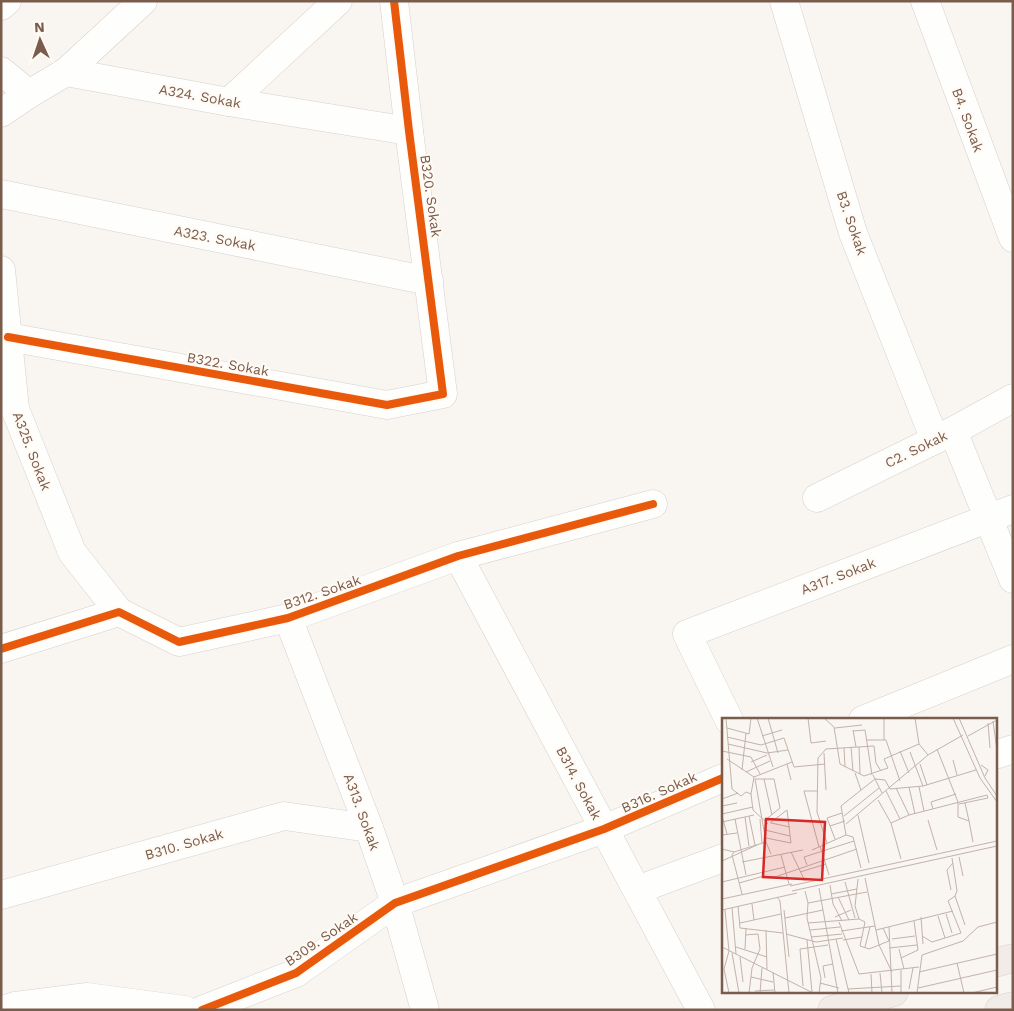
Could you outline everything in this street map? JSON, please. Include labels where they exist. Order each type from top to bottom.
[{"type":"highway","points":[[996,963],[1013,958]]},
{"type":"highway","points":[[832,1010],[887,994]]},
{"type":"highway","points":[[1000,1010],[1013,1006]]},
{"type":"street","points":[[1,6],[7,1]]},
{"type":"street","points":[[1,113],[66,72],[143,1]]},
{"type":"street","points":[[229,102],[338,1]]},
{"type":"street","name":"B320. Sokak","points":[[394,1],[443,394]]},
{"type":"street","name":"B3. Sokak","points":[[784,1],[853,233],[944,436],[1001,513],[1013,579]]},
{"type":"street","name":"B4. Sokak","points":[[924,1],[1013,238]]},
{"type":"street","points":[[1,71],[29,94]]},
{"type":"street","name":"A324. Sokak","points":[[66,72],[229,102],[409,131]]},
{"type":"street","name":"A323. Sokak","points":[[1,194],[429,281]]},
{"type":"street","name":"A325. Sokak","points":[[1,270],[8,337],[8,411],[72,552],[119,612]]},
{"type":"street","name":"B322. Sokak","points":[[8,337],[387,405],[443,394]]},
{"type":"street","name":"C2. Sokak","points":[[817,498],[944,436],[1013,398]]},
{"type":"street","name":"B312. Sokak","points":[[119,612],[179,642],[288,618],[458,556],[653,504]]},
{"type":"street","name":"A317. Sokak","points":[[728,718],[686,634],[1001,513]]},
{"type":"street","name":"B314. Sokak","points":[[458,556],[701,1010]]},
{"type":"street","points":[[1,649],[119,612]]},
{"type":"street","name":"A313. Sokak","points":[[288,618],[369,828],[395,902],[425,1010]]},
{"type":"street","points":[[868,718],[1013,659]]},
{"type":"street","points":[[996,755],[1013,749]]},
{"type":"street","name":"B316. Sokak","points":[[395,902],[604,830],[722,778]]},
{"type":"street","name":"B310. Sokak","points":[[1,895],[284,816],[369,828]]},
{"type":"street","points":[[637,890],[722,858]]},
{"type":"street","name":"B309. Sokak","points":[[202,1010],[296,974],[395,902]]},
{"type":"street","points":[[3,1010],[15,1006],[87,997],[185,1010]]},
{"type":"cycle path","points":[[8,337],[387,405],[443,394],[394,1]]},
{"type":"cycle path","points":[[1,649],[119,612],[179,642],[288,618],[458,556],[653,504]]},
{"type":"cycle path","points":[[202,1010],[296,973],[395,903],[604,829],[722,778]]}]
